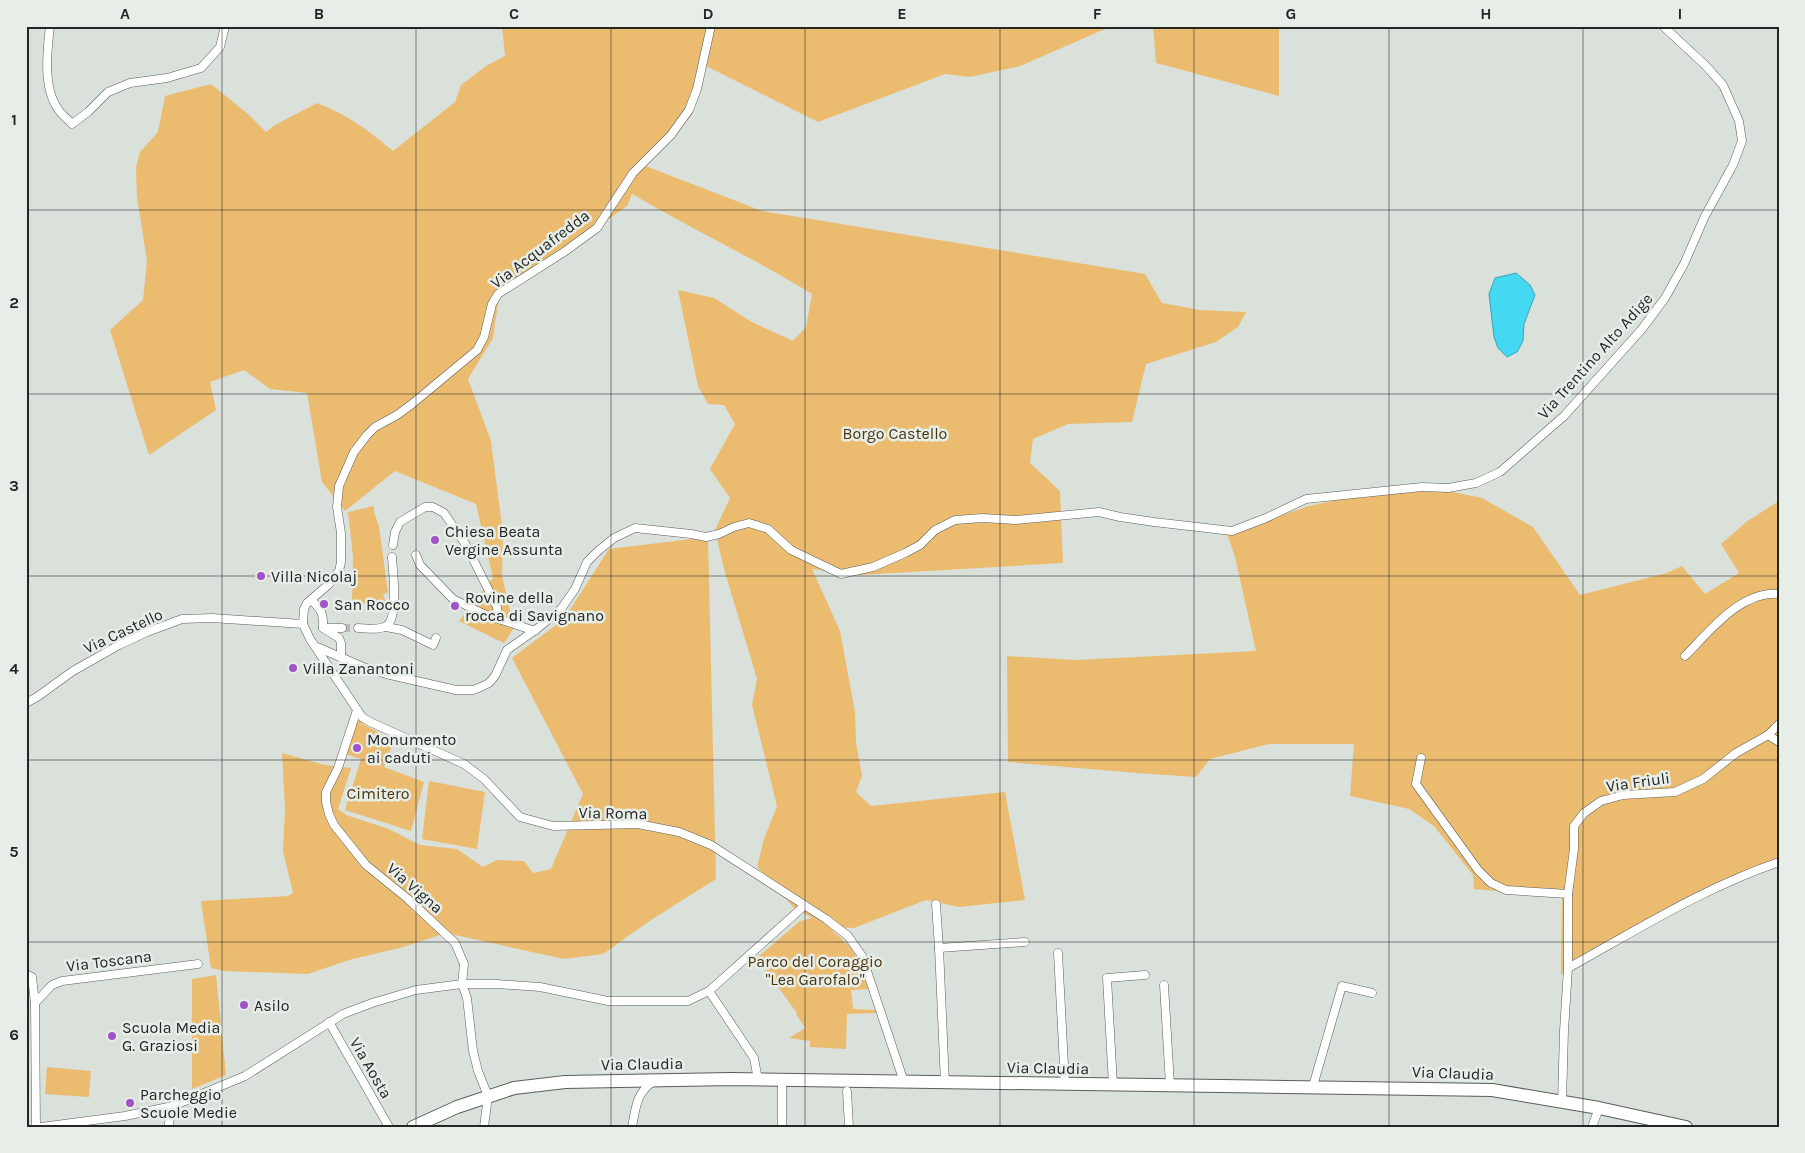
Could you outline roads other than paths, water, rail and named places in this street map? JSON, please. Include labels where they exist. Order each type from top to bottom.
[{"type":"main road","name":"Via Claudia","points":[[413,1127],[457,1107],[514,1088],[564,1082],[630,1080],[1313,1086],[1492,1090],[1599,1108],[1686,1127]]},
{"type":"street","points":[[50,26],[46,64],[52,96],[60,113],[72,124],[88,112],[108,92],[130,83],[167,78],[201,68],[220,47],[225,26]]},
{"type":"street","name":"Via Acquafredda","points":[[311,600],[328,585],[339,571],[341,552],[337,507],[338,495],[349,464],[360,443],[375,427],[412,404],[477,350],[484,337],[492,304],[498,294],[564,252],[597,228],[633,173],[671,135],[689,110],[697,89],[711,26]]},
{"type":"street","name":"Via Trentino Alto Adige","points":[[317,647],[363,667],[386,674],[456,690],[473,690],[489,683],[495,676],[507,650],[535,631],[561,608],[575,589],[587,562],[598,550],[614,538],[635,528],[706,537],[749,523],[768,529],[791,550],[841,574],[873,567],[905,553],[920,545],[935,530],[956,520],[983,518],[1015,520],[1099,512],[1154,522],[1232,531],[1266,518],[1306,499],[1422,487],[1448,488],[1476,483],[1500,472],[1564,416],[1642,329],[1665,298],[1684,264],[1705,216],[1733,165],[1742,141],[1739,121],[1723,86],[1705,65],[1663,26]]},
{"type":"street","points":[[393,545],[395,532],[400,522],[425,507],[433,507],[444,513],[466,544],[497,607],[498,618]]},
{"type":"street","points":[[416,555],[420,566],[453,599],[468,607],[535,631]]},
{"type":"street","points":[[386,627],[391,622],[394,614],[392,558]]},
{"type":"street","points":[[1685,656],[1711,630],[1749,599],[1770,593],[1779,594]]},
{"type":"street","points":[[303,624],[304,610],[311,600],[323,613],[323,628]]},
{"type":"street","name":"Via Castello","points":[[26,703],[38,697],[73,671],[119,645],[146,632],[182,619],[212,618],[303,624]]},
{"type":"street","name":"Via Roma","points":[[303,624],[310,639],[362,717],[464,764],[484,779],[520,817],[553,826],[638,824],[679,832],[712,845],[826,919],[848,936],[862,956],[904,1082]]},
{"type":"street","points":[[358,628],[379,629],[386,627],[402,630],[433,645],[436,638]]},
{"type":"street","points":[[323,628],[342,628]]},
{"type":"street","points":[[323,628],[339,638],[341,658]]},
{"type":"street","name":"Via Vigna","points":[[357,710],[338,768],[326,792],[326,802],[334,825],[366,864],[408,898],[455,943],[464,964],[462,984],[467,998],[473,1051],[478,1071],[488,1096]]},
{"type":"street","name":"Via Friuli","points":[[1562,1102],[1568,968],[1568,894],[1574,849],[1574,826],[1584,813],[1601,801],[1623,795],[1675,792],[1703,779],[1736,753],[1768,735],[1779,724]]},
{"type":"street","points":[[1768,735],[1779,742]]},
{"type":"street","points":[[1421,758],[1416,784],[1478,870],[1490,883],[1506,890],[1568,894]]},
{"type":"street","points":[[1568,968],[1730,881],[1779,862]]},
{"type":"street","points":[[936,904],[945,1083]]},
{"type":"street","points":[[41,1127],[125,1116],[172,1106],[245,1076],[343,1014],[416,990],[462,984],[497,984],[540,987],[608,1001],[688,1001],[709,991],[804,906]]},
{"type":"street","points":[[938,948],[1025,942]]},
{"type":"street","points":[[1058,953],[1065,1084]]},
{"type":"street","name":"Via Toscana","points":[[35,1003],[52,985],[62,981],[198,964]]},
{"type":"street","points":[[26,974],[32,977],[35,1003],[36,1127]]},
{"type":"street","points":[[1113,1085],[1107,978],[1145,975]]},
{"type":"street","points":[[1164,985],[1170,1085]]},
{"type":"street","points":[[1313,1086],[1342,986],[1372,993]]},
{"type":"street","points":[[709,991],[754,1058],[758,1080]]},
{"type":"street","name":"Via Aosta","points":[[328,1022],[389,1127]]},
{"type":"street","points":[[630,1080],[638,1097]]},
{"type":"street","points":[[632,1127],[638,1097],[655,1080]]},
{"type":"street","points":[[782,1081],[782,1127]]},
{"type":"street","points":[[848,1091],[849,1127]]},
{"type":"street","points":[[484,1127],[488,1096]]},
{"type":"street","points":[[168,1127],[172,1106]]},
{"type":"street","points":[[1592,1127],[1599,1108]]},
{"type":"water","points":[[1516,273],[1530,285],[1535,295],[1524,324],[1523,341],[1517,352],[1507,357],[1498,348],[1494,337],[1489,294],[1495,278]]},
{"type":"tunnel","points":[[342,628],[358,628]]},
{"type":"place","name":"Chiesa Beata Vergine Assunta","points":[[435,540]]},
{"type":"place","name":"Villa Nicolaj","points":[[261,576]]},
{"type":"place","name":"San Rocco","points":[[324,604]]},
{"type":"place","name":"Rovine della rocca di Savignano","points":[[455,606]]},
{"type":"place","name":"Villa Zanantoni","points":[[293,668]]},
{"type":"place","name":"Monumento ai caduti","points":[[357,748]]},
{"type":"place","name":"Asilo","points":[[244,1005]]},
{"type":"place","name":"Scuola Media G. Graziosi","points":[[112,1036]]},
{"type":"place","name":"Parcheggio Scuole Medie","points":[[130,1103]]},
{"type":"park label","name":"Borgo Castello","points":[[895,433]]},
{"type":"park label","name":"Cimitero","points":[[378,793]]},
{"type":"park label","name":"Parco del Coraggio \"Lea Garofalo\"","points":[[815,970]]}]
